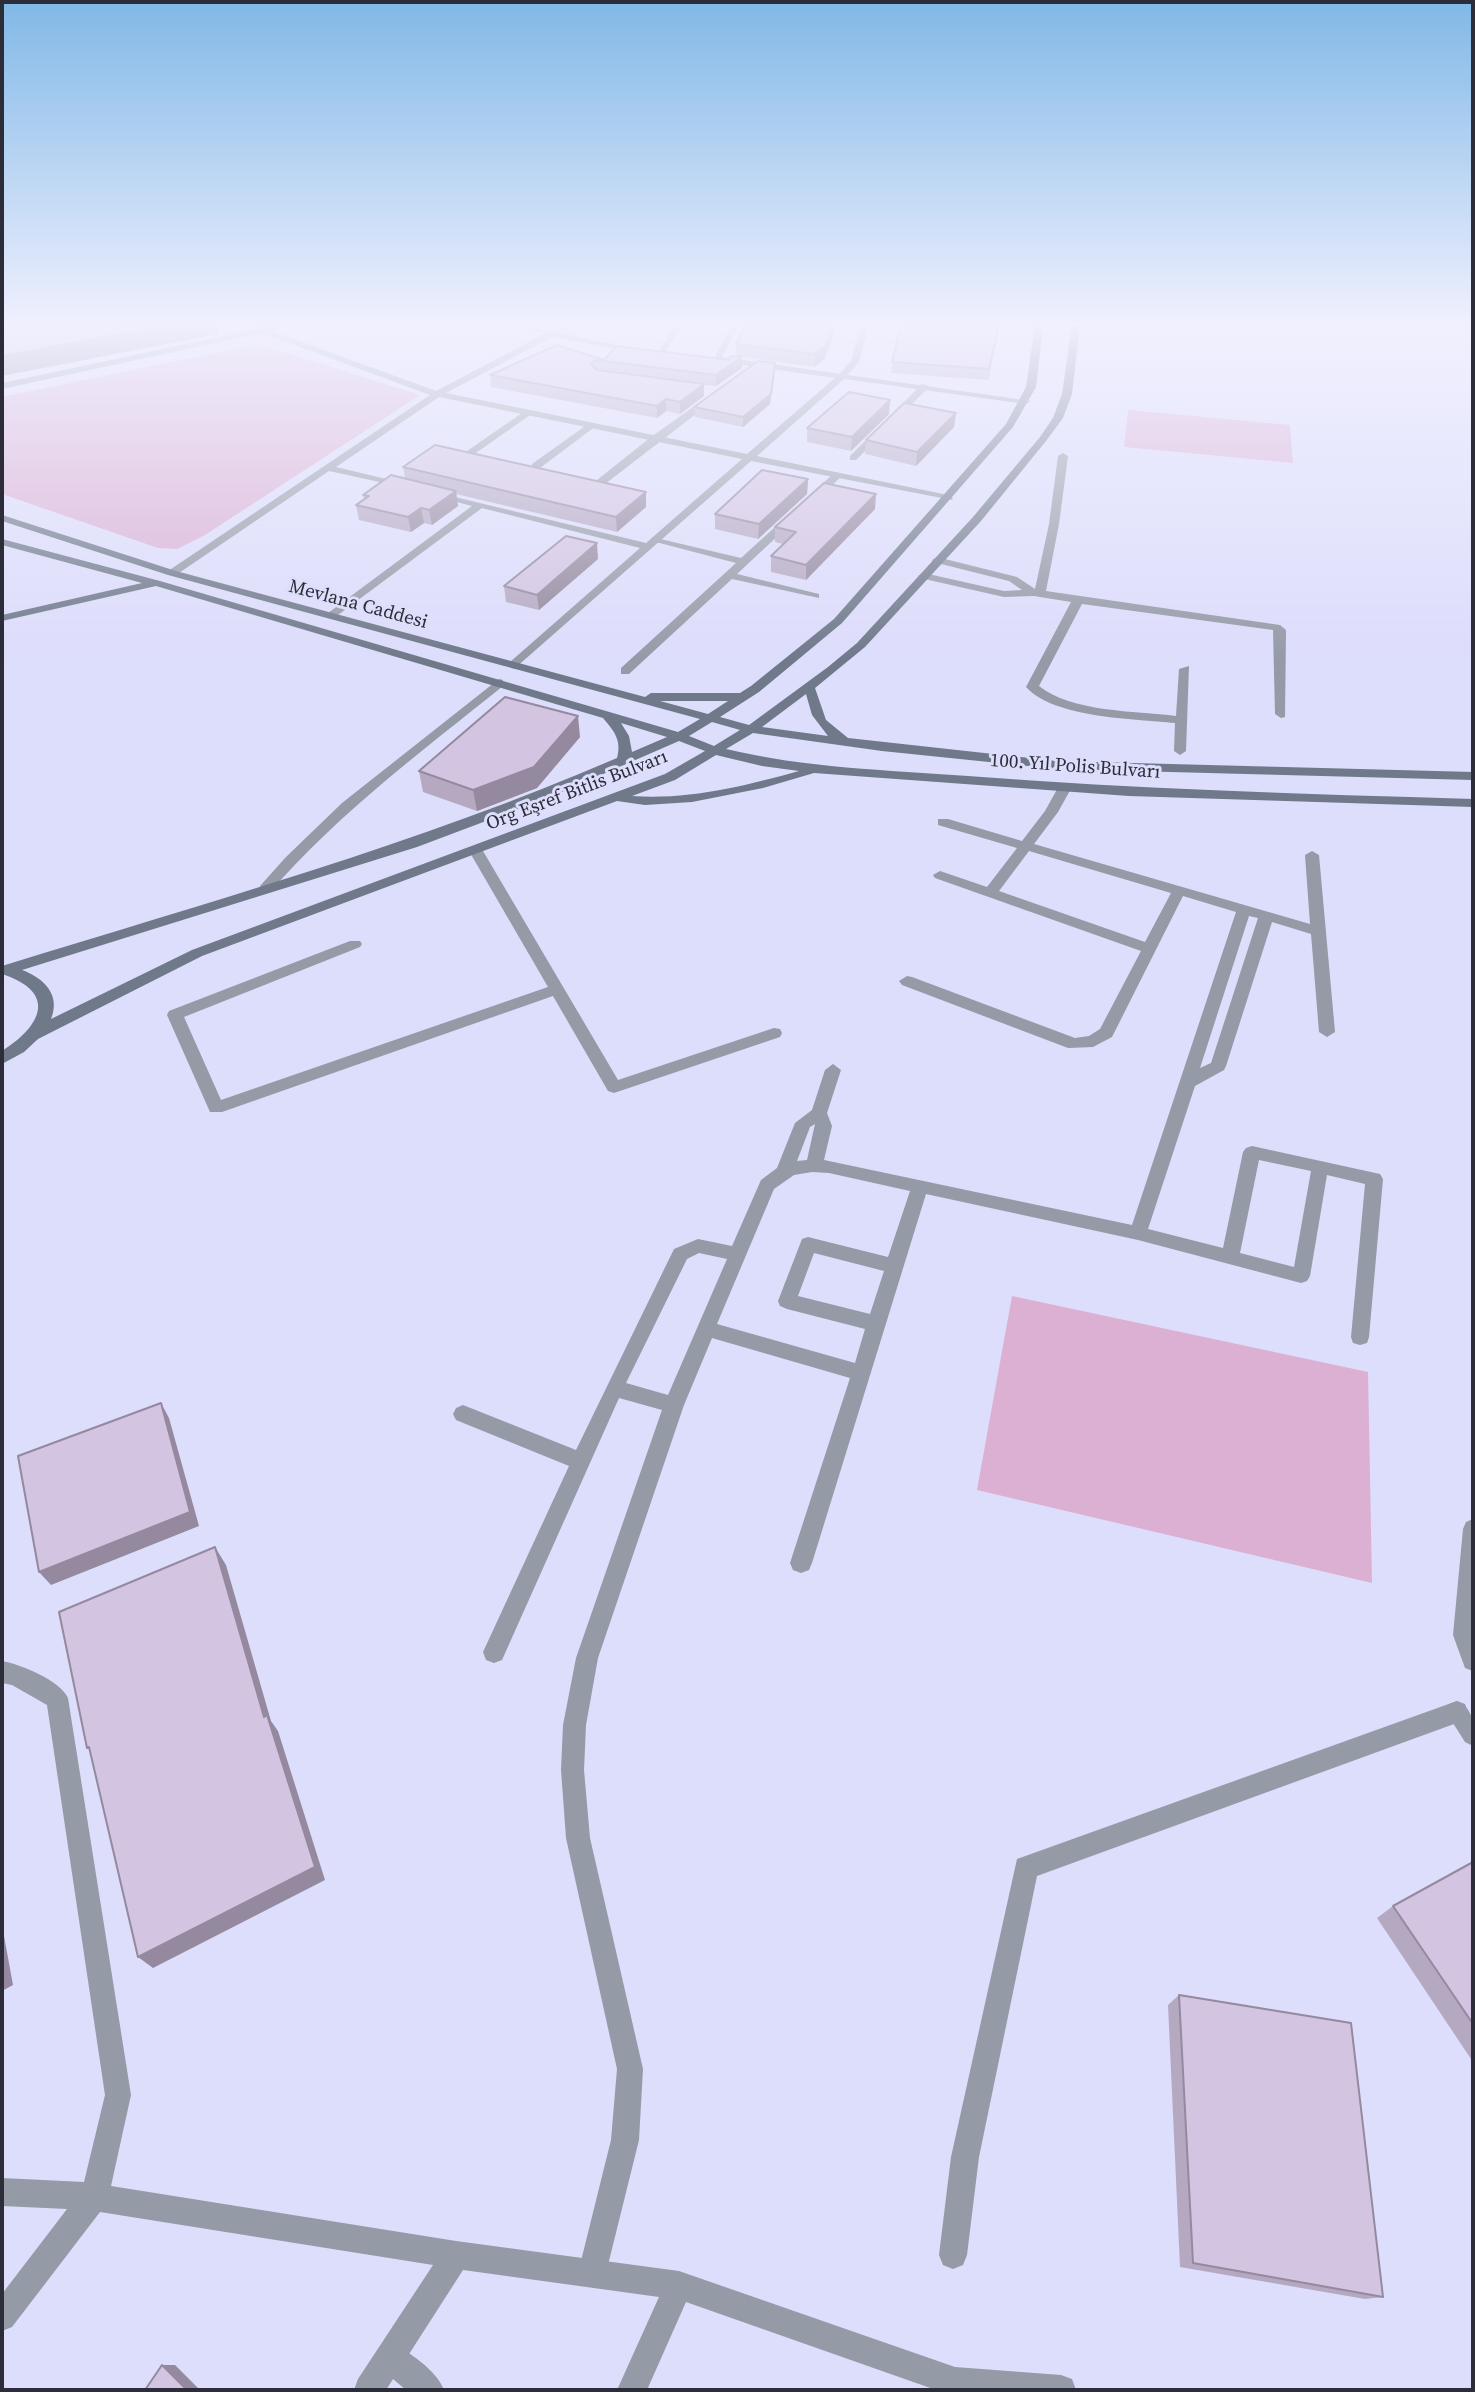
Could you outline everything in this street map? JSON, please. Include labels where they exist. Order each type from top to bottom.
[{"type":"main road","points":[[4,970],[412,844],[550,792],[679,736],[742,697],[810,646],[838,621],[1000,437]]},
{"type":"main road","name":"Org Eşref Bitlis Bulvarı","points":[[2,1058],[17,1050],[35,1034],[197,953],[618,799],[670,777],[716,751],[808,688],[861,645],[1000,491],[1043,437]]},
{"type":"main road","name":"Mevlana Caddesi","points":[[2,517],[172,573],[707,720],[751,729],[1057,765],[1473,776]]},
{"type":"main road","name":"Mevlana Caddesi","points":[[2,542],[156,583],[679,736]]},
{"type":"main road","points":[[2,618],[156,583],[172,573]]},
{"type":"main road","points":[[808,688],[814,695],[816,711],[823,724],[846,742]]},
{"type":"main road","points":[[627,697],[742,697]]},
{"type":"main road","points":[[607,715],[624,735],[627,748],[623,760]]},
{"type":"main road","name":"100. Yıl Polis Bulvarı","points":[[679,736],[716,751],[762,762],[817,769],[1129,792],[1473,803]]},
{"type":"main road","points":[[618,799],[654,802],[677,800],[757,785],[817,769]]},
{"type":"main road","points":[[4,970],[26,975],[41,986],[48,1000],[46,1017],[35,1034]]},
{"type":"street","points":[[172,573],[374,437]]},
{"type":"street","points":[[470,453],[494,437]]},
{"type":"street","points":[[536,466],[576,437]]},
{"type":"street","points":[[642,437],[948,498]]},
{"type":"street","points":[[601,482],[657,437]]},
{"type":"street","points":[[514,665],[775,437]]},
{"type":"street","points":[[853,458],[874,437]]},
{"type":"street","points":[[1037,593],[1054,524],[1063,456]]},
{"type":"street","points":[[328,468],[480,505],[743,562]]},
{"type":"street","points":[[625,671],[836,477]]},
{"type":"street","points":[[330,616],[480,505]]},
{"type":"street","points":[[937,560],[1013,579],[1037,593]]},
{"type":"street","points":[[729,575],[815,596]]},
{"type":"street","points":[[924,576],[1004,594],[1037,593],[1276,627],[1280,630],[1281,714]]},
{"type":"street","points":[[1078,600],[1032,687],[1035,692],[1062,704],[1182,720]]},
{"type":"street","points":[[1180,751],[1185,669]]},
{"type":"street","points":[[265,889],[290,859],[374,784],[499,683]]},
{"type":"street","points":[[990,893],[1051,812],[1065,787]]},
{"type":"street","points":[[943,822],[1318,931]]},
{"type":"street","points":[[476,850],[614,1087],[774,1033]]},
{"type":"street","points":[[1312,855],[1327,1032]]},
{"type":"street","points":[[940,875],[1149,949]]},
{"type":"street","points":[[907,981],[1074,1044],[1084,1043],[1106,1033],[1179,891]]},
{"type":"street","points":[[1138,1233],[1244,910]]},
{"type":"street","points":[[1186,1083],[1218,1066],[1266,917]]},
{"type":"street","points":[[355,944],[175,1015],[216,1108],[558,989]]},
{"type":"street","points":[[814,1165],[824,1126],[819,1113],[833,1070]]},
{"type":"street","points":[[785,1171],[803,1123],[819,1113]]},
{"type":"street","points":[[1230,1259],[1252,1153],[1374,1179],[1360,1336]]},
{"type":"street","points":[[592,2273],[625,2140],[630,2069],[578,1838],[571,1782],[572,1738],[577,1697],[587,1658],[674,1405],[767,1185],[785,1171],[814,1165],[1138,1233],[1301,1276],[1320,1167]]},
{"type":"street","points":[[801,1563],[920,1186]]},
{"type":"street","points":[[877,1324],[786,1301],[808,1244],[895,1266]]},
{"type":"street","points":[[494,1652],[614,1388],[680,1254],[698,1246],[738,1254]]},
{"type":"street","points":[[706,1329],[861,1373]]},
{"type":"street","points":[[614,1388],[674,1405]]},
{"type":"street","points":[[463,1414],[580,1461]]},
{"type":"street","points":[[1473,1529],[1464,1636],[1473,1660]]},
{"type":"street","points":[[2,1672],[15,1674],[57,1698],[118,2095],[94,2197],[2,2317]]},
{"type":"street","points":[[953,2255],[965,2157],[1026,1868],[1457,1712],[1473,1734]]},
{"type":"street","points":[[2,2192],[94,2197],[456,2255],[679,2285],[954,2386],[1061,2390]]},
{"type":"street","points":[[369,2390],[456,2255]]},
{"type":"street","points":[[632,2390],[679,2285]]},
{"type":"street","points":[[390,2358],[429,2390]]},
{"type":"shaded area","points":[[2,437],[356,437],[205,535],[177,549],[158,548],[2,494]]},
{"type":"shaded area","points":[[1125,437],[1291,437],[1293,463],[1124,447]]},
{"type":"shaded area","points":[[1012,1296],[1368,1372],[1372,1583],[977,1490]]},
{"type":"building","points":[[869,437],[932,437],[917,452],[866,440]]},
{"type":"building","points":[[435,445],[646,492],[616,517],[403,467]]},
{"type":"building","points":[[762,470],[808,479],[759,524],[715,514]]},
{"type":"building","points":[[391,475],[456,491],[429,510],[421,508],[408,517],[356,505],[369,496],[363,495]]},
{"type":"building","points":[[824,483],[876,494],[806,565],[771,556],[796,532],[775,527]]},
{"type":"building","points":[[566,536],[597,543],[537,595],[504,586]]},
{"type":"building","points":[[505,697],[578,716],[534,767],[473,790],[419,771]]},
{"type":"building","points":[[161,1403],[190,1512],[39,1572],[18,1456]]},
{"type":"building","points":[[215,1547],[264,1717],[267,1715],[315,1867],[138,1957],[89,1747],[87,1748],[59,1612]]},
{"type":"building","points":[[1473,1862],[1473,2024],[1393,1906]]},
{"type":"building","points":[[1179,1995],[1351,2023],[1383,2297],[1193,2263]]},
{"type":"building","points":[[162,2365],[187,2390],[145,2390]]}]
